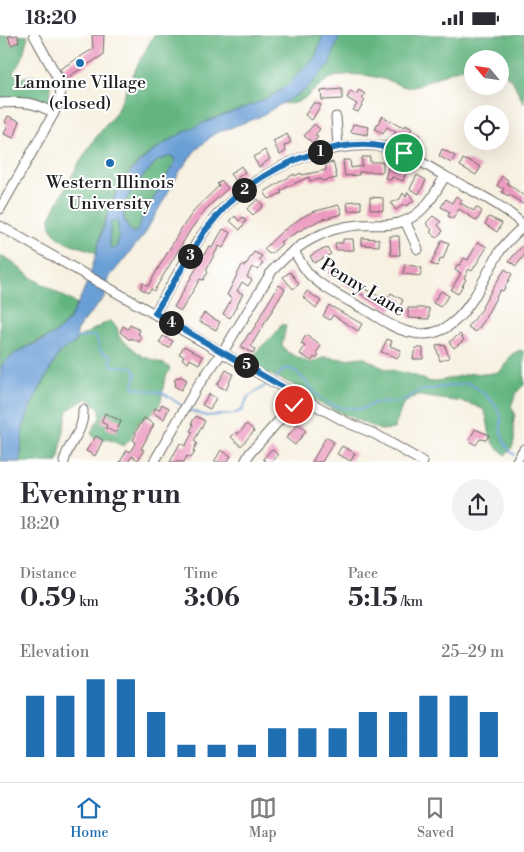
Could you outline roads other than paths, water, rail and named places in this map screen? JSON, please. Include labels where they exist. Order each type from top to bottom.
[{"type":"street","points":[[0,209],[60,99],[61,84],[34,35]]},
{"type":"street","points":[[0,103],[28,102],[54,113]]},
{"type":"street","points":[[336,117],[338,148]]},
{"type":"street","points":[[155,313],[204,232],[234,198],[280,167],[308,155],[338,148],[366,146],[389,148],[404,153],[502,208],[524,227]]},
{"type":"street","points":[[154,462],[197,387],[222,352],[272,271],[294,251],[315,237],[333,229],[357,225],[384,226],[405,221],[426,205],[445,176]]},
{"type":"street","points":[[405,221],[418,249]]},
{"type":"street","points":[[0,226],[300,397],[348,423],[375,434],[423,462]]},
{"type":"street","name":"Penny Lane","points":[[294,251],[307,271],[318,282],[386,323],[414,333],[434,333],[445,329],[463,314],[505,245],[524,227]]},
{"type":"street","points":[[245,462],[250,453],[300,397]]},
{"type":"street","points":[[64,462],[81,429],[83,410]]},
{"type":"street","points":[[516,462],[524,449]]},
{"type":"water","points":[[323,35],[340,35],[329,65],[305,90],[259,117],[214,134],[195,151],[180,171],[144,235],[108,279],[105,296],[80,326],[76,342],[60,352],[56,359],[30,407],[23,429],[20,462],[1,462],[0,368],[16,353],[54,334],[69,319],[87,283],[104,225],[124,181],[146,157],[176,137],[277,93],[314,59]],"holes":[[[171,156],[175,162],[142,218],[137,231],[133,233],[124,217],[126,200],[136,184],[156,162]],[[116,220],[119,230],[118,241],[116,248],[111,249],[109,239],[111,222]]]},
{"type":"waterway","points":[[75,337],[96,336],[101,352],[112,358],[110,361],[112,366],[132,367],[134,369],[136,376],[133,385],[135,388],[163,393],[181,405]]},
{"type":"waterway","points":[[276,378],[284,369],[296,371],[321,399],[327,403],[356,409],[362,409],[375,403],[398,403],[419,391],[468,383],[482,392],[496,406],[501,416],[503,438],[508,448],[515,455]]},
{"type":"waterway","points":[[189,410],[206,416],[234,414],[242,410],[248,397],[268,384]]},
{"type":"place","name":"Lamoine Village (closed)","points":[[80,63]]},
{"type":"place","name":"Western Illinois University","points":[[110,163]]}]
